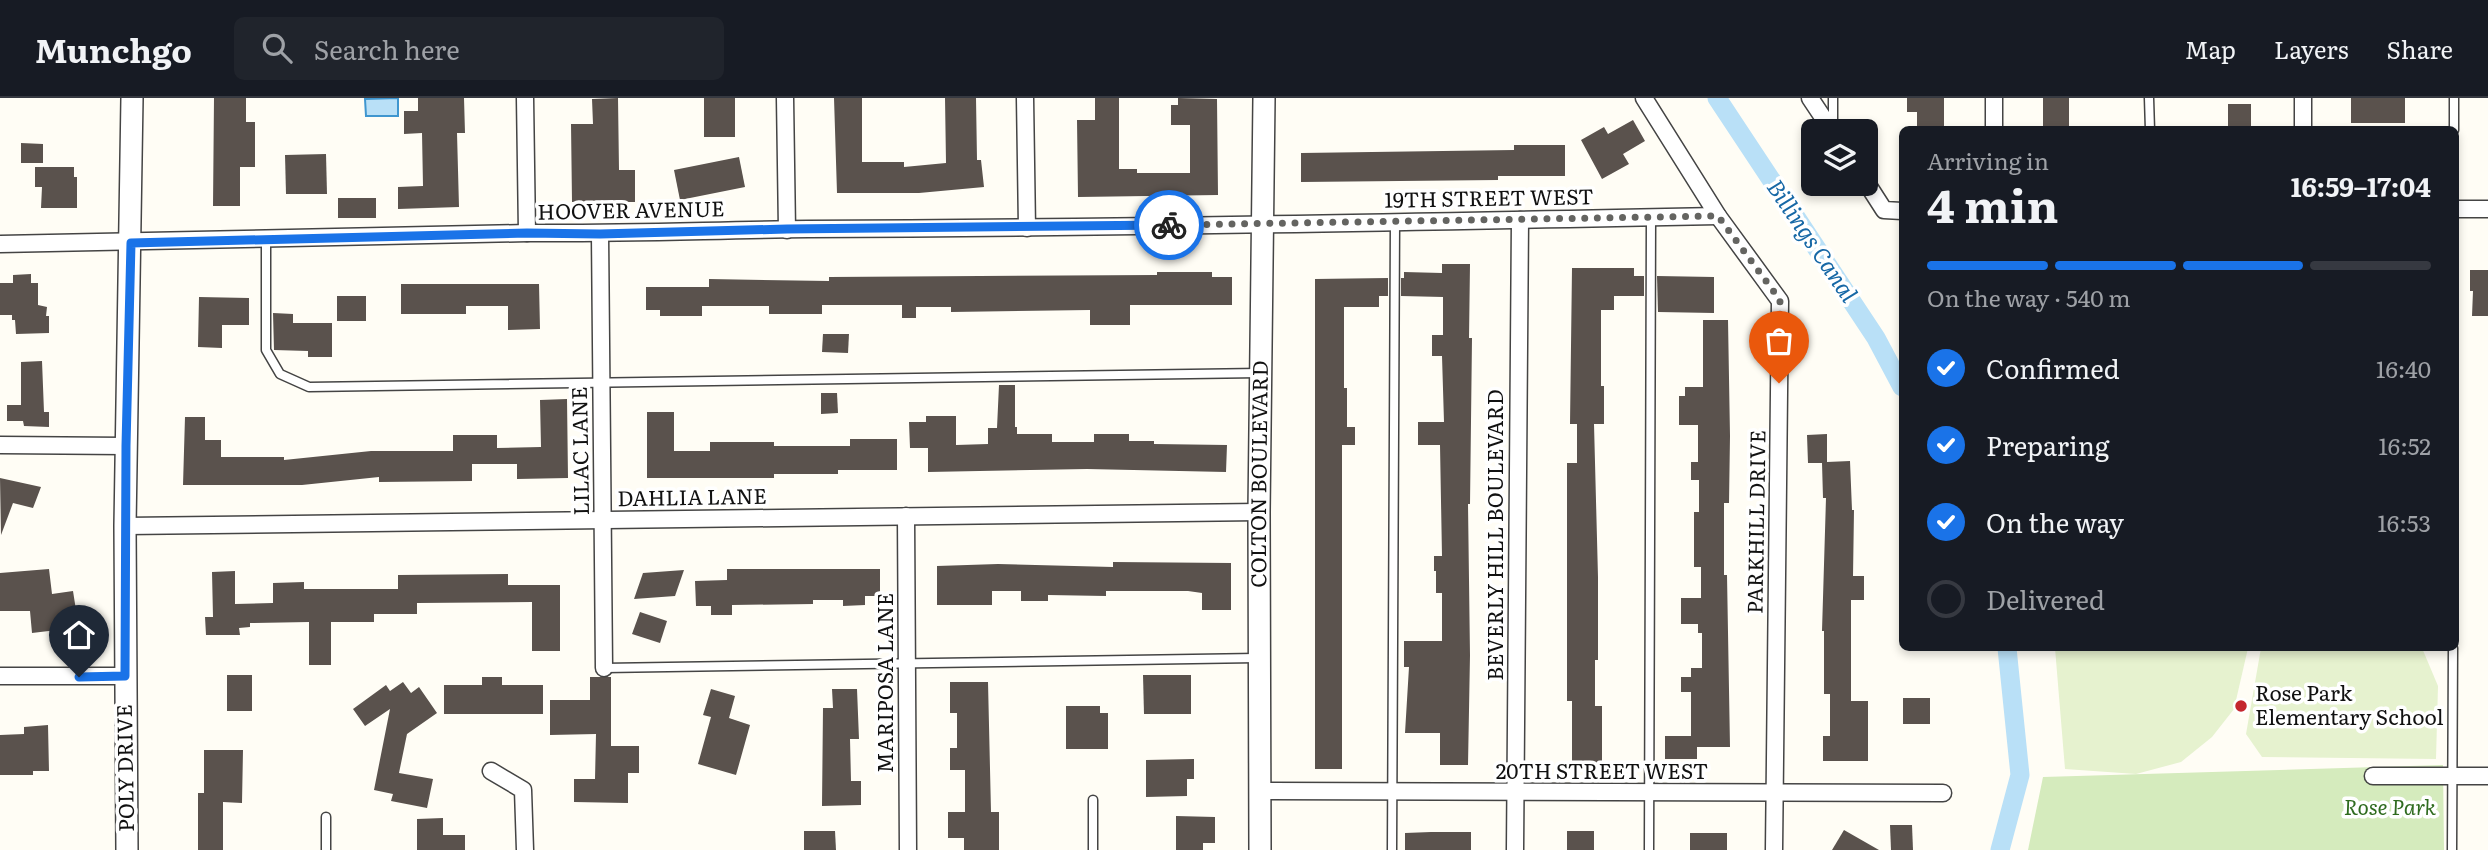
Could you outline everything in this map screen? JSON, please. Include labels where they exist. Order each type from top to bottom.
[{"type":"street","name":"POLY DRIVE","points":[[127,850],[125,526],[132,98]]},
{"type":"street","points":[[525,98],[527,233]]},
{"type":"street","points":[[785,98],[787,229]]},
{"type":"street","points":[[1025,98],[1027,228]]},
{"type":"street","name":"COLTON BOULEVARD","points":[[1260,850],[1259,512],[1264,98]]},
{"type":"street","name":"PARKHILL DRIVE","points":[[1644,98],[1718,216],[1780,300],[1774,850]]},
{"type":"street","points":[[1810,98],[1824,119]]},
{"type":"street","points":[[1994,98],[1994,126]]},
{"type":"street","points":[[2303,98],[2303,126]]},
{"type":"street","points":[[1875,196],[1884,210],[1899,211]]},
{"type":"street","points":[[2459,209],[2488,209]]},
{"type":"street","name":"19TH STREET WEST","points":[[1262,223],[1718,216]]},
{"type":"street","name":"BEVERLY HILL BOULEVARD","points":[[1515,850],[1520,220]]},
{"type":"street","name":"HOOVER AVENUE","points":[[0,244],[527,233],[1262,223]]},
{"type":"street","name":"LILAC LANE","points":[[600,234],[604,668]]},
{"type":"street","points":[[0,445],[126,446]]},
{"type":"street","name":"DAHLIA LANE","points":[[125,526],[1259,512]]},
{"type":"street","name":"MARIPOSA LANE","points":[[906,516],[908,850]]},
{"type":"street","points":[[0,676],[125,676]]},
{"type":"street","points":[[491,771],[523,790],[526,850]]},
{"type":"street","points":[[2373,776],[2488,776]]},
{"type":"street","name":"20TH STREET WEST","points":[[1260,791],[1943,793]]},
{"type":"lane","points":[[1832,119],[1833,98]]},
{"type":"lane","points":[[2149,98],[2150,126]]},
{"type":"lane","points":[[2454,98],[2454,126]]},
{"type":"lane","points":[[1649,850],[1651,217]]},
{"type":"lane","points":[[1392,850],[1395,221]]},
{"type":"lane","points":[[266,240],[266,351],[280,374],[309,387],[1260,373]]},
{"type":"lane","points":[[2452,850],[2453,651]]},
{"type":"lane","points":[[604,668],[1260,658]]},
{"type":"lane","points":[[1093,800],[1093,850]]},
{"type":"lane","points":[[326,817],[326,850]]},
{"type":"green space","points":[[2055,651],[2247,651],[2234,709],[2212,737],[2181,762],[2136,774],[2065,769]]},
{"type":"green space","points":[[2260,651],[2423,651],[2438,686],[2436,759],[2262,757],[2246,734]]},
{"type":"green space","name":"Rose Park","points":[[2443,765],[2444,850],[2028,850],[2043,777]]},
{"type":"water","points":[[398,98],[398,116],[366,116],[365,99]]},
{"type":"building","points":[[214,98],[246,98],[246,122],[255,122],[255,167],[240,167],[240,206],[213,206]]},
{"type":"building","points":[[418,98],[464,98],[465,133],[457,133],[459,207],[398,209],[398,187],[423,186],[422,133],[404,134],[404,111],[418,111]]},
{"type":"building","points":[[618,98],[619,170],[635,170],[635,202],[572,202],[571,124],[593,124],[592,99]]},
{"type":"building","points":[[704,98],[735,98],[735,137],[704,137]]},
{"type":"building","points":[[834,98],[862,98],[862,162],[904,162],[904,167],[946,163],[945,98],[976,98],[977,160],[981,160],[984,187],[919,193],[837,193]]},
{"type":"building","points":[[1095,98],[1119,98],[1119,169],[1137,169],[1137,173],[1190,173],[1190,125],[1171,125],[1171,105],[1178,105],[1178,98],[1217,99],[1218,195],[1078,197],[1077,120],[1095,120]]},
{"type":"building","points":[[1907,98],[1944,98],[1944,126],[1917,126],[1917,112],[1907,112]]},
{"type":"building","points":[[2043,98],[2069,98],[2069,126],[2043,126]]},
{"type":"building","points":[[2351,98],[2405,98],[2405,123],[2351,123]]},
{"type":"building","points":[[2228,104],[2251,104],[2251,126],[2228,126]]},
{"type":"building","points":[[1633,120],[1645,141],[1623,154],[1629,164],[1602,179],[1581,140],[1604,127],[1608,134]]},
{"type":"building","points":[[21,143],[43,144],[43,163],[21,163]]},
{"type":"building","points":[[1514,145],[1565,145],[1565,176],[1498,176],[1498,180],[1301,182],[1301,153],[1514,150]]},
{"type":"building","points":[[326,154],[327,194],[286,194],[285,155]]},
{"type":"building","points":[[739,157],[745,187],[680,200],[674,170]]},
{"type":"building","points":[[35,167],[74,167],[74,177],[77,177],[77,208],[41,208],[42,187],[35,187]]},
{"type":"building","points":[[338,198],[376,198],[376,218],[338,218]]},
{"type":"building","points":[[1442,264],[1470,264],[1469,338],[1472,338],[1468,504],[1468,765],[1440,765],[1440,733],[1405,733],[1409,667],[1404,667],[1404,641],[1442,641],[1442,593],[1436,593],[1434,571],[1434,556],[1442,556],[1440,445],[1418,445],[1418,422],[1444,422],[1442,356],[1432,356],[1432,335],[1443,335],[1443,297],[1401,296],[1401,278],[1404,278],[1404,272],[1442,273]]},
{"type":"building","points":[[1572,268],[1634,268],[1634,276],[1644,276],[1644,296],[1614,296],[1614,310],[1601,310],[1604,424],[1594,424],[1598,577],[1595,706],[1602,706],[1602,763],[1572,763],[1572,701],[1567,701],[1567,463],[1577,463],[1577,424],[1570,424]]},
{"type":"building","points":[[2470,270],[2488,270],[2488,316],[2472,316]]},
{"type":"building","points":[[1157,272],[1212,272],[1212,277],[1232,277],[1232,305],[1130,305],[1130,325],[1090,325],[1090,310],[951,312],[951,307],[916,307],[916,318],[902,318],[902,305],[822,305],[822,314],[769,314],[769,306],[702,306],[702,316],[660,316],[660,310],[646,310],[646,287],[709,287],[709,279],[829,281],[829,277],[1157,275]]},
{"type":"building","points":[[31,274],[31,283],[38,283],[38,305],[47,307],[49,333],[16,334],[12,315],[0,315],[0,283],[13,283],[13,275]]},
{"type":"building","points":[[1657,276],[1714,277],[1714,313],[1658,312]]},
{"type":"building","points":[[1388,278],[1388,296],[1379,296],[1379,307],[1344,307],[1347,427],[1355,427],[1355,445],[1342,445],[1342,769],[1315,769],[1315,279]]},
{"type":"building","points":[[401,284],[539,284],[540,329],[508,330],[508,306],[466,306],[466,314],[401,314]]},
{"type":"building","points":[[337,296],[366,296],[366,321],[337,321]]},
{"type":"building","points":[[199,297],[249,298],[249,325],[222,325],[222,348],[198,347]]},
{"type":"building","points":[[273,313],[293,314],[293,323],[332,323],[332,357],[308,357],[308,351],[274,350]]},
{"type":"building","points":[[1703,320],[1728,320],[1729,503],[1724,503],[1724,575],[1727,575],[1730,747],[1697,747],[1697,759],[1665,759],[1665,736],[1691,736],[1691,692],[1681,692],[1681,677],[1691,677],[1691,668],[1702,668],[1702,633],[1698,633],[1698,624],[1681,624],[1681,598],[1701,598],[1701,567],[1694,567],[1694,512],[1699,512],[1699,480],[1691,480],[1691,462],[1698,462],[1698,425],[1679,425],[1679,396],[1685,396],[1685,387],[1703,387]]},
{"type":"building","points":[[823,334],[849,334],[848,353],[822,352]]},
{"type":"building","points":[[42,361],[44,412],[49,412],[49,427],[24,426],[23,421],[7,421],[7,405],[21,405],[21,362]]},
{"type":"building","points":[[999,385],[1015,385],[1017,434],[1052,434],[1052,442],[1094,442],[1094,434],[1129,434],[1129,441],[1154,441],[1154,444],[1227,445],[1226,472],[1087,469],[928,472],[928,448],[910,448],[909,422],[926,422],[926,416],[956,416],[956,445],[988,444],[988,428],[997,428]]},
{"type":"building","points":[[821,393],[837,393],[838,413],[821,414]]},
{"type":"building","points":[[567,399],[568,478],[517,479],[517,464],[472,464],[472,481],[379,482],[379,477],[302,485],[183,485],[185,417],[205,417],[205,440],[221,440],[221,457],[284,457],[284,460],[371,451],[453,451],[453,435],[497,435],[497,448],[541,447],[540,400]]},
{"type":"building","points":[[647,412],[674,412],[674,451],[710,451],[710,442],[774,442],[774,446],[850,446],[850,439],[897,439],[897,470],[774,474],[774,478],[647,478]]},
{"type":"building","points":[[1827,434],[1827,462],[1850,461],[1854,510],[1853,576],[1864,576],[1864,600],[1851,600],[1851,701],[1868,701],[1868,761],[1823,761],[1823,736],[1830,736],[1830,694],[1824,694],[1822,631],[1826,498],[1823,498],[1822,463],[1808,463],[1807,435]]},
{"type":"building","points":[[0,478],[41,487],[33,508],[13,503],[1,535]]},
{"type":"building","points":[[1113,562],[1231,563],[1231,610],[1202,610],[1202,593],[1188,591],[1106,591],[1106,596],[1048,595],[1048,601],[1021,601],[1021,591],[992,591],[992,605],[937,605],[937,566],[998,564],[1113,567]]},
{"type":"building","points":[[49,569],[52,594],[73,591],[78,623],[57,627],[57,630],[32,633],[30,611],[0,611],[0,573]]},
{"type":"building","points":[[727,569],[880,569],[880,596],[865,596],[865,605],[843,606],[843,600],[813,600],[813,604],[732,605],[732,615],[711,615],[711,606],[696,606],[695,581],[727,580]]},
{"type":"building","points":[[684,570],[675,596],[634,599],[643,573]]},
{"type":"building","points":[[235,571],[235,604],[273,603],[273,583],[304,582],[304,589],[398,589],[398,575],[508,574],[508,585],[560,585],[560,651],[532,651],[532,602],[417,603],[417,614],[374,614],[374,622],[331,622],[331,665],[309,665],[309,622],[250,623],[250,627],[239,628],[240,635],[206,635],[205,617],[213,617],[212,572]]},
{"type":"building","points":[[640,612],[667,621],[660,643],[632,634]]},
{"type":"building","points":[[227,675],[252,675],[252,711],[227,711]]},
{"type":"building","points":[[1143,675],[1191,675],[1191,714],[1144,714]]},
{"type":"building","points":[[482,677],[502,677],[502,685],[543,685],[543,714],[444,714],[444,685],[482,685]]},
{"type":"building","points":[[590,677],[611,677],[611,746],[639,746],[639,773],[628,773],[628,803],[574,802],[574,779],[595,779],[596,734],[550,735],[550,700],[590,700]]},
{"type":"building","points":[[403,682],[411,693],[419,687],[437,713],[407,734],[399,773],[433,779],[427,808],[391,801],[393,794],[374,790],[390,709],[365,726],[353,709],[386,685],[390,691]]},
{"type":"building","points":[[950,682],[988,682],[991,812],[999,812],[999,850],[964,850],[964,838],[948,838],[948,812],[965,812],[965,770],[950,770],[950,748],[957,748],[957,713],[950,713]]},
{"type":"building","points":[[711,689],[735,696],[729,718],[750,725],[736,775],[698,764],[711,717],[703,715]]},
{"type":"building","points":[[832,689],[857,689],[859,739],[850,739],[851,781],[861,781],[861,805],[822,806],[823,708],[833,708]]},
{"type":"building","points":[[1903,698],[1930,698],[1930,724],[1903,724]]},
{"type":"building","points":[[1066,706],[1100,706],[1100,713],[1108,713],[1108,749],[1066,749]]},
{"type":"building","points":[[48,725],[49,771],[33,771],[33,775],[0,775],[0,735],[24,734],[24,727]]},
{"type":"building","points":[[204,750],[243,750],[242,803],[223,802],[223,850],[198,850],[198,793],[204,793]]},
{"type":"building","points":[[1194,759],[1194,779],[1187,779],[1187,796],[1146,797],[1146,760]]},
{"type":"building","points":[[1176,816],[1215,817],[1215,843],[1203,843],[1203,850],[1176,850]]},
{"type":"building","points":[[443,818],[443,835],[465,835],[465,850],[417,850],[417,819]]},
{"type":"building","points":[[1890,825],[1912,825],[1913,850],[1891,850]]},
{"type":"building","points":[[1844,830],[1879,850],[1832,850]]},
{"type":"building","points":[[804,831],[835,831],[836,850],[804,850]]},
{"type":"building","points":[[1567,831],[1594,831],[1594,850],[1567,850]]},
{"type":"building","points":[[1471,832],[1471,850],[1405,850],[1405,833]]},
{"type":"building","points":[[1690,833],[1727,833],[1727,850],[1690,850]]},
{"type":"waterway","name":"Billings Canal","points":[[1717,98],[1876,338],[1899,381]]},
{"type":"waterway","name":"Billings Canal","points":[[2000,850],[2020,775],[2007,651]]},
{"type":"way so far","points":[[1169,225],[1718,216],[1780,300],[1779,383]]},
{"type":"place","name":"Rose Park Elementary School","points":[[2241,706]]},
{"type":"route","points":[[79,677],[125,676],[126,446],[131,243],[527,233],[1169,225]]}]
